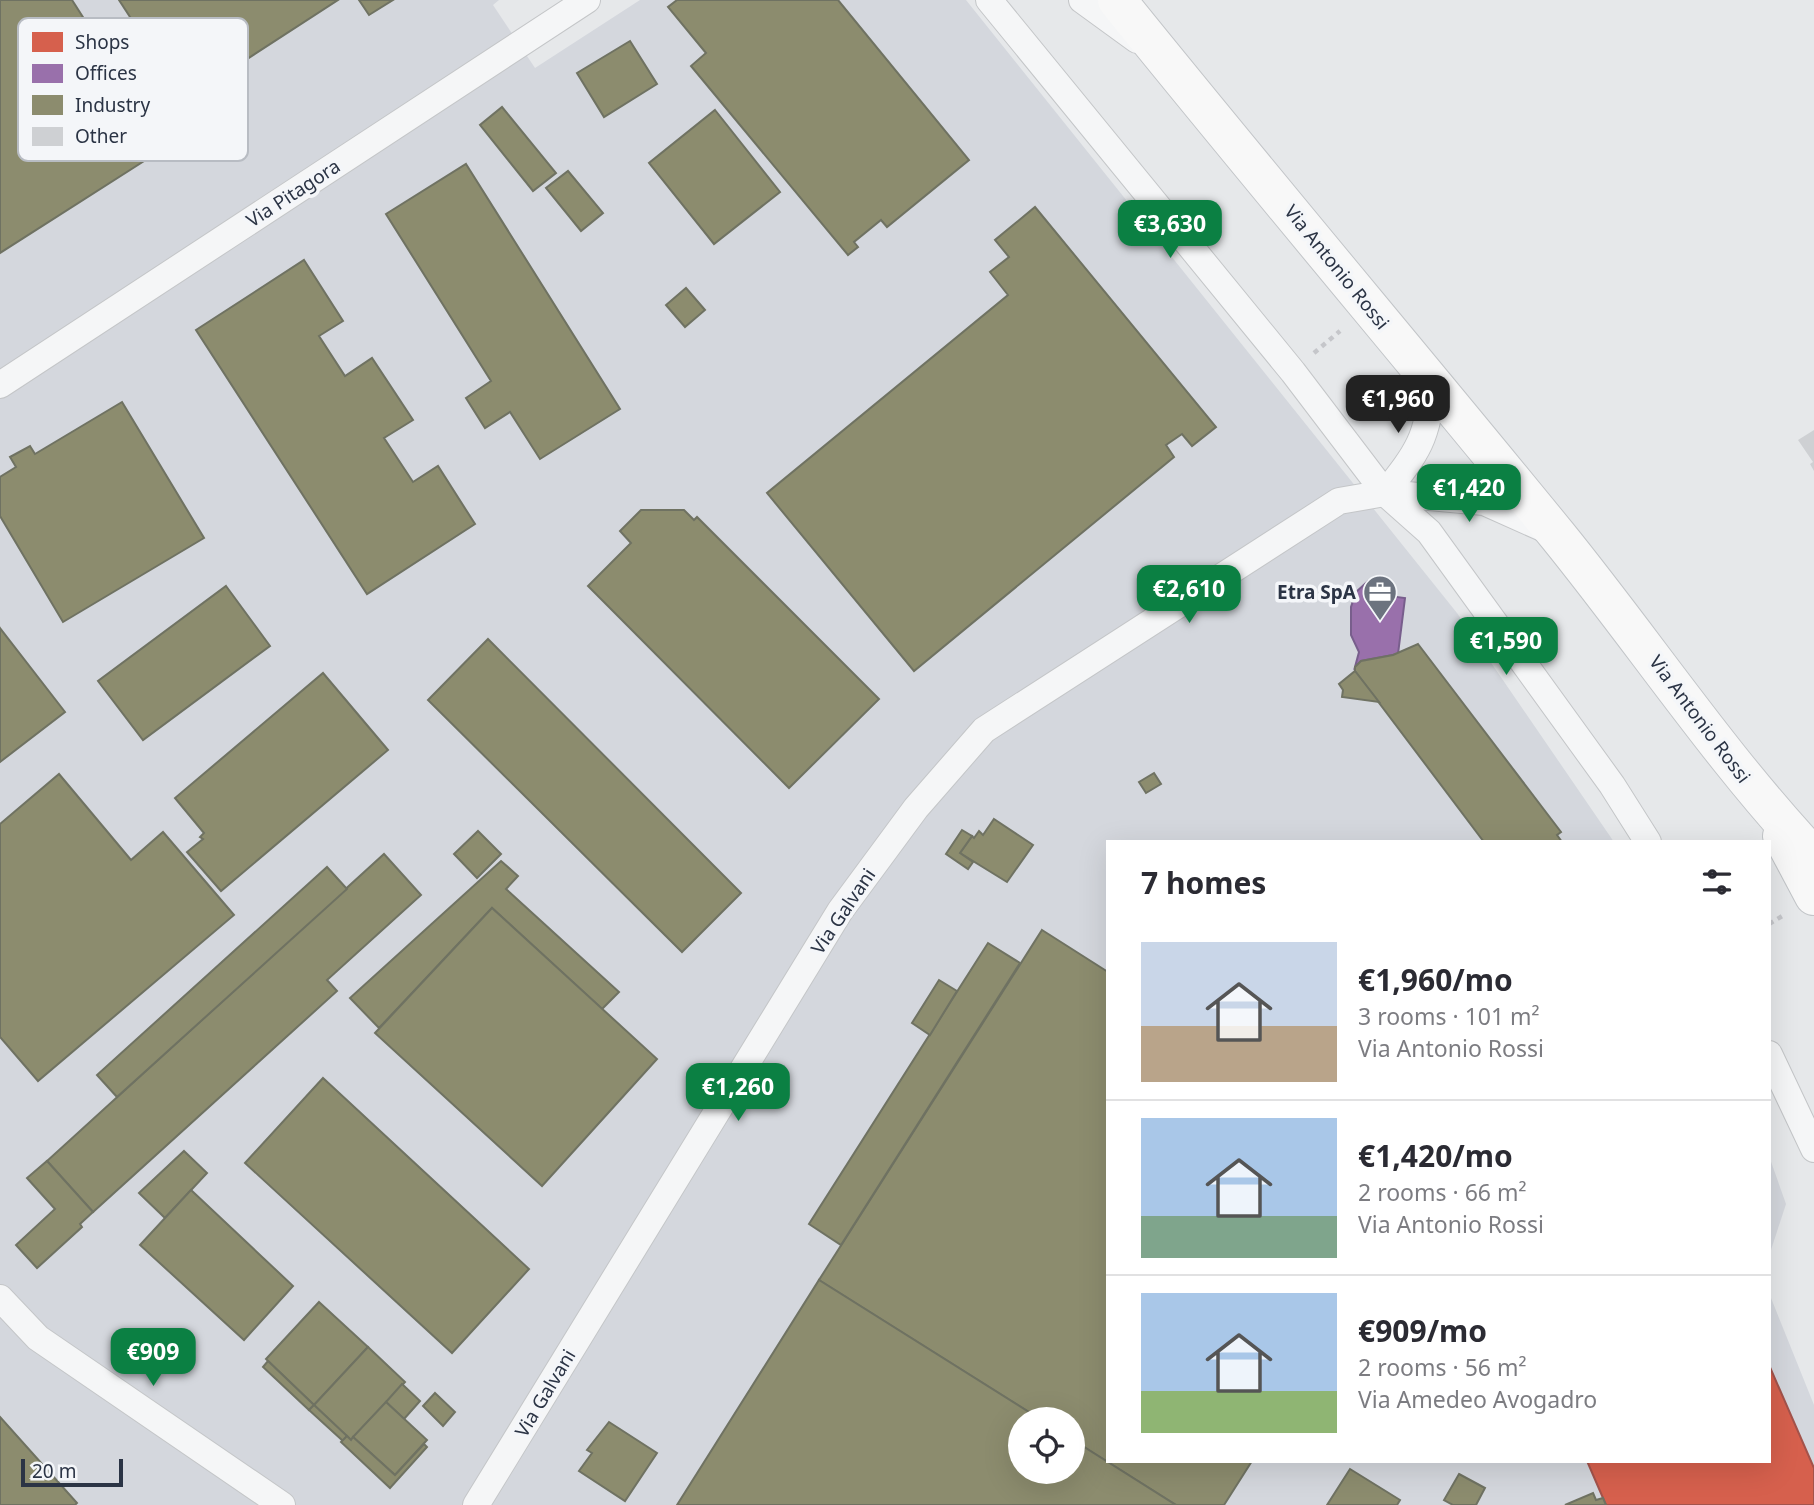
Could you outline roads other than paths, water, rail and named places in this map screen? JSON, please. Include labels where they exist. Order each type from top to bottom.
[{"type":"main road","name":"Via Antonio Rossi","points":[[1117,0],[1557,535],[1630,626],[1764,804],[1814,857]]},
{"type":"main road","name":"Via Antonio Rossi","points":[[1764,804],[1814,896]]},
{"type":"street","name":"Via Pitagora","points":[[0,385],[587,0]]},
{"type":"street","points":[[989,0],[1293,372],[1385,493],[1429,532],[1470,584],[1612,785],[1647,840]]},
{"type":"street","points":[[1082,0],[1167,62]]},
{"type":"street","points":[[1385,493],[1417,453],[1430,417],[1432,384]]},
{"type":"street","name":"Via Antonio Rossi","points":[[1385,493],[1484,502],[1557,535]]},
{"type":"street","name":"Via Galvani","points":[[476,1505],[840,911],[916,808],[985,730],[1339,501],[1385,493]]},
{"type":"street","points":[[1771,1058],[1814,1149]]},
{"type":"street","points":[[0,1298],[38,1338],[282,1505]]},
{"type":"place","name":"Etra SpA","points":[[1380,622]]}]
